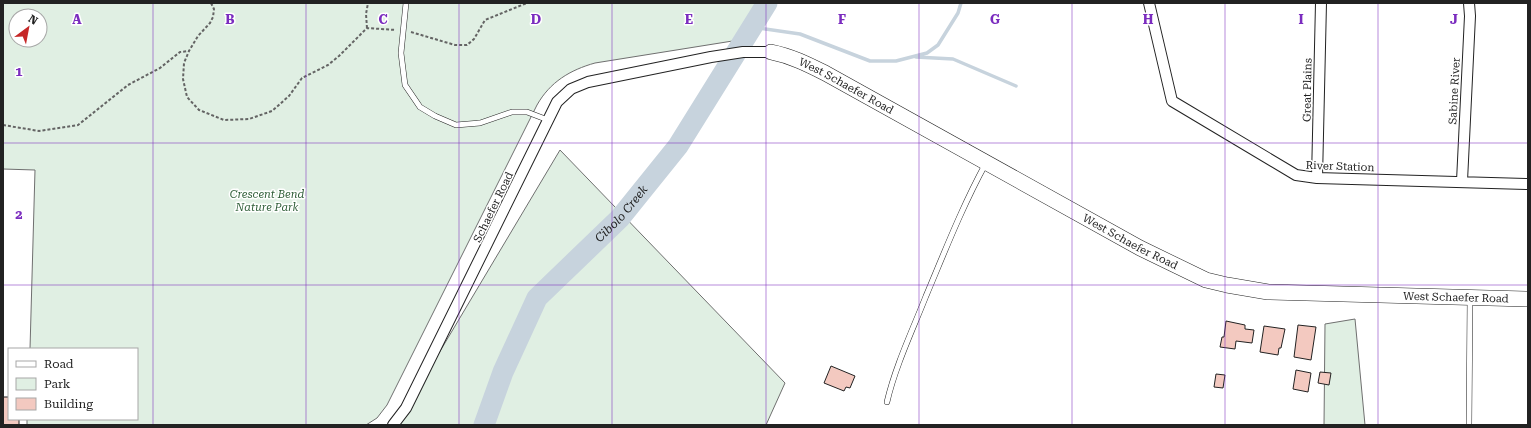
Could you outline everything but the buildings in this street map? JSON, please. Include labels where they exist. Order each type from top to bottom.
[{"type":"street","name":"River Station","points":[[1149,3],[1172,101],[1296,176],[1317,178],[1528,184]]},
{"type":"street","name":"Great Plains","points":[[1317,178],[1321,3]]},
{"type":"street","name":"Sabine River","points":[[1462,181],[1470,16],[1469,3]]},
{"type":"street","name":"Schaefer Road","points":[[393,425],[406,408],[557,102],[571,89],[588,82],[743,52],[771,52]]},
{"type":"street","name":"West Schaefer Road","points":[[771,52],[785,55],[806,63],[1140,248],[1206,280],[1268,292],[1528,299]]},
{"type":"lane","points":[[406,3],[401,53],[405,85],[420,107],[435,116],[456,125],[480,123],[512,112],[527,112],[549,120]]},
{"type":"lane","points":[[887,402],[905,350],[952,232],[986,163]]},
{"type":"lane","points":[[1469,425],[1470,297]]},
{"type":"path","points":[[211,3],[214,9],[213,17],[210,23],[198,36],[189,51],[184,63],[183,79],[187,97],[199,110],[224,120],[249,119],[272,111],[289,96],[302,78],[328,65],[340,56],[367,28],[404,30],[455,45],[466,45],[474,39],[485,20],[527,3]]},
{"type":"path","points":[[367,28],[366,14],[368,3]]},
{"type":"path","points":[[3,125],[39,130],[78,125],[128,85],[160,68],[180,52],[189,51]]},
{"type":"green space","name":"Crescent Bend Nature Park","points":[[3,3],[767,3],[745,39],[595,63],[577,69],[554,83],[537,105],[387,405],[377,418],[366,425],[27,425],[27,420],[138,420],[138,348],[30,348],[35,170],[3,169]]},
{"type":"green space","points":[[560,150],[785,383],[766,425],[396,425]]},
{"type":"green space","points":[[1355,319],[1365,425],[1324,425],[1325,324]]},
{"type":"waterway","name":"Cibolo Creek","points":[[484,425],[503,372],[537,298],[620,218],[678,146],[767,3]]},
{"type":"waterway","points":[[752,27],[800,34],[870,61],[896,61],[927,53],[938,45],[958,13],[961,3]]},
{"type":"waterway","points":[[916,57],[953,59],[1016,86]]}]
